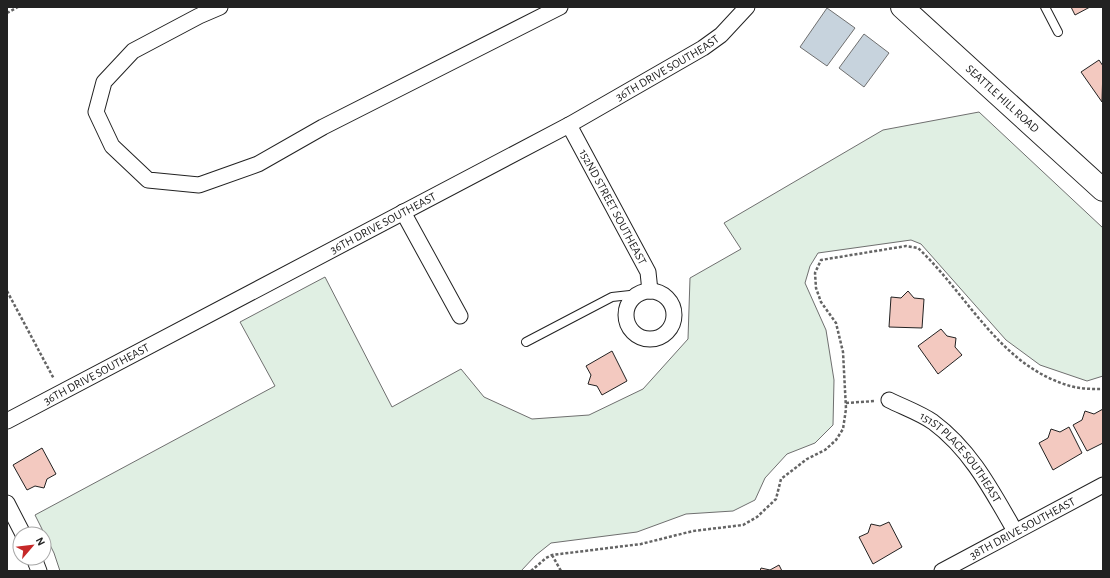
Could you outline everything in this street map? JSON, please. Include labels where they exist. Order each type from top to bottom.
[{"type":"main road","name":"SEATTLE HILL ROAD","points":[[902,7],[1103,190]]},
{"type":"street","points":[[220,7],[133,51],[104,82],[96,112],[112,146],[148,180],[199,185],[258,164],[323,128],[560,7]]},
{"type":"street","name":"36TH DRIVE SOUTHEAST","points":[[7,421],[569,125],[704,48],[721,34],[747,7]]},
{"type":"street","name":"152ND STREET SOUTHEAST","points":[[569,125],[648,272],[644,292]]},
{"type":"street","points":[[403,212],[460,316]]},
{"type":"street","name":"151ST PLACE SOUTHEAST","points":[[889,400],[932,422],[953,440],[983,476],[1015,531]]},
{"type":"street","name":"38TH DRIVE SOUTHEAST","points":[[942,571],[1103,485]]},
{"type":"street","points":[[7,503],[19,526]]},
{"type":"lane","points":[[1045,7],[1058,32]]},
{"type":"lane","points":[[526,342],[612,297],[644,292]]},
{"type":"path","points":[[7,13],[18,7]]},
{"type":"path","points":[[531,571],[546,558],[552,555],[641,544],[693,531],[743,525],[757,517],[776,499],[781,479],[806,459],[825,450],[836,440],[843,429],[846,403],[843,352],[836,324],[821,302],[816,288],[815,273],[821,260],[906,246],[918,248],[981,322],[1028,366],[1048,378],[1068,386],[1103,389]]},
{"type":"path","points":[[7,291],[61,392]]},
{"type":"path","points":[[846,403],[889,400]]},
{"type":"path","points":[[552,555],[561,571]]},
{"type":"green space","points":[[979,112],[1103,228],[1103,376],[1087,381],[1040,365],[1006,340],[921,244],[911,240],[818,253],[810,266],[805,283],[826,330],[834,380],[833,425],[815,443],[787,454],[765,478],[755,500],[733,511],[686,514],[637,532],[551,543],[536,555],[521,571],[60,571],[52,549],[52,526],[40,526],[35,515],[275,386],[240,322],[325,277],[392,407],[461,369],[484,397],[532,419],[589,415],[643,389],[688,339],[690,278],[741,249],[724,223],[883,130]]},
{"type":"shaded area","points":[[827,8],[855,28],[827,66],[800,47]]},
{"type":"shaded area","points":[[864,34],[889,53],[864,87],[839,68]]},
{"type":"building","points":[[1071,7],[1090,7],[1075,15]]},
{"type":"building","points":[[1099,60],[1103,66],[1102,102],[1081,72]]},
{"type":"building","points":[[908,291],[914,298],[924,299],[922,328],[889,327],[891,297],[901,298]]},
{"type":"building","points":[[941,329],[947,336],[956,338],[955,347],[962,355],[938,374],[918,346]]},
{"type":"building","points":[[612,351],[627,381],[602,395],[597,386],[588,384],[591,375],[586,366]]},
{"type":"building","points":[[1103,409],[1103,443],[1087,451],[1073,425],[1082,420],[1085,411],[1094,414]]},
{"type":"building","points":[[1069,427],[1082,453],[1053,470],[1039,443],[1048,438],[1051,429],[1060,432]]},
{"type":"building","points":[[42,448],[56,474],[47,479],[44,488],[35,486],[27,490],[13,465]]},
{"type":"building","points":[[889,522],[902,547],[873,564],[859,537],[868,533],[871,524],[880,526]]},
{"type":"building","points":[[779,565],[782,571],[760,571],[761,568],[770,570]]}]
